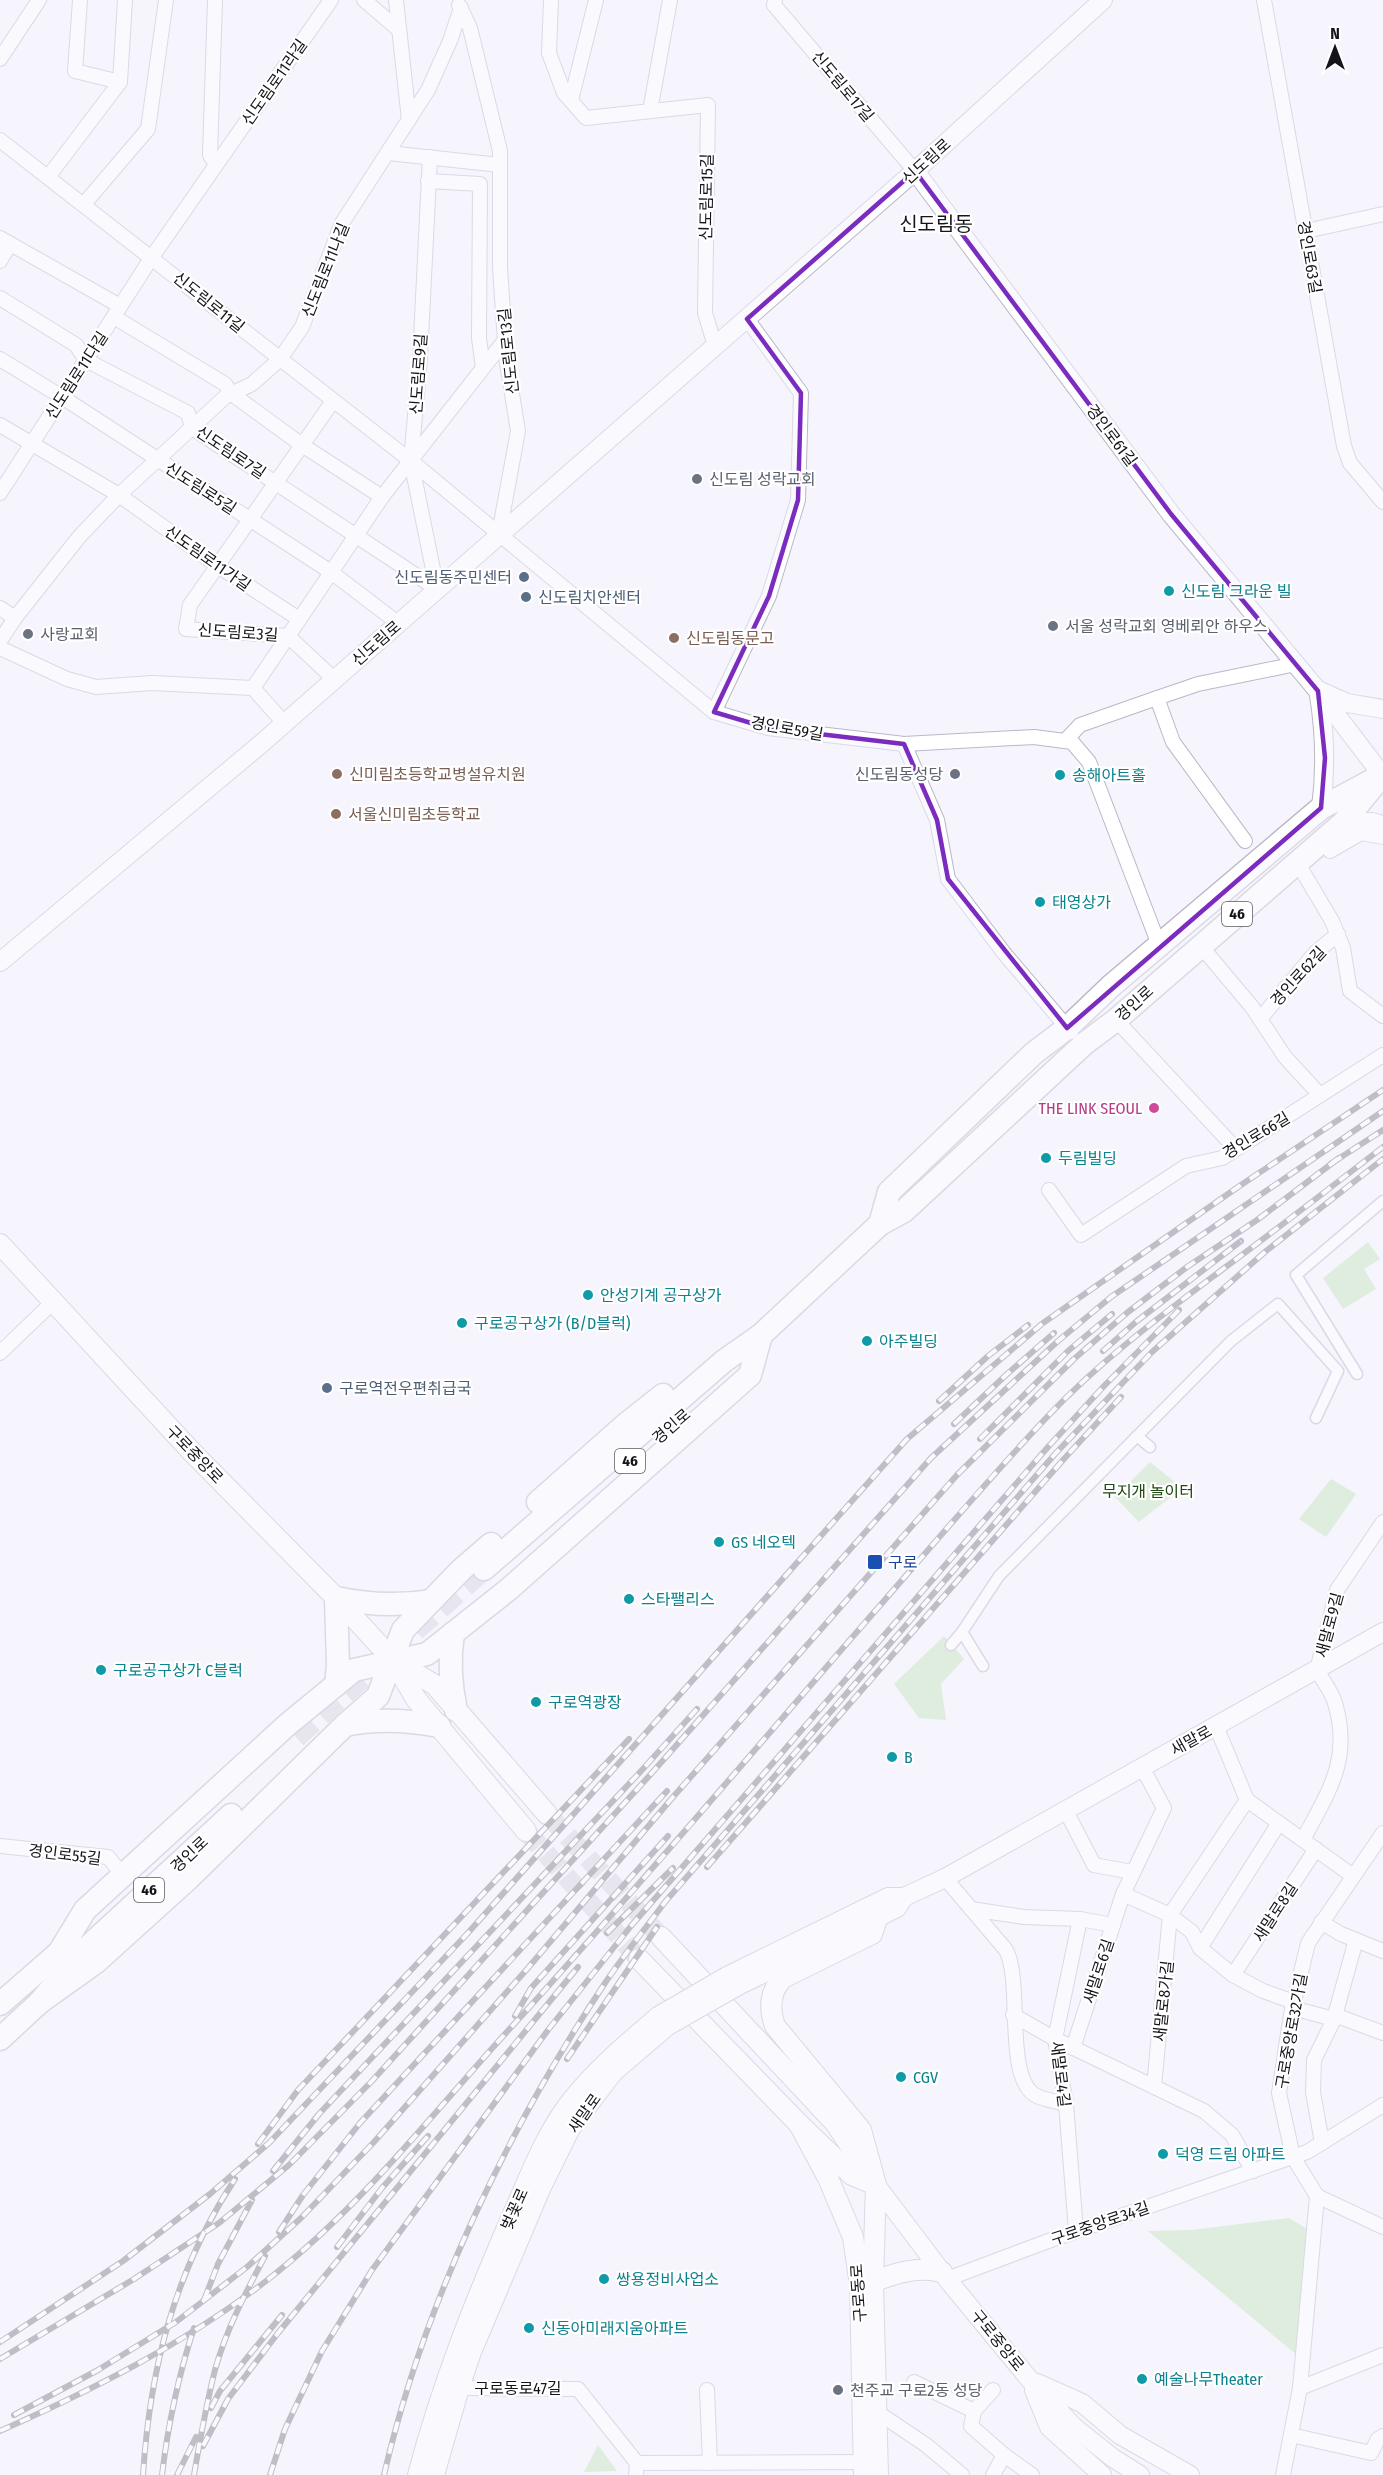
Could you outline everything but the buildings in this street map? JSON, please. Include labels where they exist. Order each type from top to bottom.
[{"type":"main road","name":"경인로","points":[[880,1224],[889,1192],[1034,1053],[1321,808],[1383,775]]},
{"type":"main road","name":"경인로","points":[[488,1575],[731,1374],[761,1335],[880,1224],[904,1211],[1084,1044],[1116,1020],[1343,823],[1383,775]]},
{"type":"main road","points":[[1343,823],[1372,823],[1383,826]]},
{"type":"main road","name":"구로중앙로","points":[[0,1244],[191,1451],[336,1598],[393,1660],[417,1699],[525,1831]]},
{"type":"main road","points":[[60,1952],[85,1910],[287,1725],[354,1670],[427,1654],[509,1589],[750,1375],[761,1335]]},
{"type":"main road","points":[[40,2001],[96,1962],[147,1916],[378,1696],[403,1630],[461,1570],[625,1425],[716,1355],[761,1335]]},
{"type":"main road","points":[[336,1685],[338,1665],[336,1598],[390,1605],[431,1601]]},
{"type":"main road","points":[[453,1633],[451,1679],[456,1710]]},
{"type":"main road","name":"구로중앙로","points":[[393,1660],[435,1685],[547,1814]]},
{"type":"main road","points":[[344,1726],[364,1721],[384,1720],[439,1726]]},
{"type":"main road","name":"경인로","points":[[0,2004],[300,1742],[79,1955],[40,2001],[0,2039]]},
{"type":"main road","name":"구로동로","points":[[869,2471],[868,2272],[876,2185],[861,2130],[775,2026],[771,2007],[774,1989],[783,1978],[872,1934],[876,1918]]},
{"type":"main road","name":"구로중앙로","points":[[661,1937],[836,2124],[876,2185]]},
{"type":"main road","name":"구로중앙로","points":[[639,1959],[799,2124],[852,2175],[876,2185]]},
{"type":"main road","name":"구로동로","points":[[799,2124],[828,2178],[868,2272],[876,2412],[869,2471]]},
{"type":"main road","points":[[868,2272],[919,2269],[945,2275]]},
{"type":"street","points":[[0,59],[39,0]]},
{"type":"street","points":[[80,0],[75,71],[120,82]]},
{"type":"street","points":[[48,177],[120,82],[125,0]]},
{"type":"street","points":[[84,204],[147,129],[166,0]]},
{"type":"street","points":[[215,0],[210,155],[216,164]]},
{"type":"street","name":"신도림로11라길","points":[[152,257],[331,0]]},
{"type":"street","points":[[364,0],[399,30]]},
{"type":"street","points":[[396,0],[409,120]]},
{"type":"street","name":"신도림로15길","points":[[551,0],[549,53],[564,93],[586,117],[708,105],[705,313],[716,346]]},
{"type":"street","points":[[571,100],[596,0]]},
{"type":"street","points":[[650,111],[670,0]]},
{"type":"street","name":"신도림로17길","points":[[775,0],[774,5],[915,171]]},
{"type":"street","name":"신도림로","points":[[0,962],[334,680],[915,171],[1103,0]]},
{"type":"street","name":"경인로63길","points":[[1264,0],[1344,446],[1350,463],[1383,502]]},
{"type":"street","name":"신도림로11나길","points":[[280,359],[302,327],[342,223],[428,90],[450,41],[459,4]]},
{"type":"street","name":"신도림로13길","points":[[459,4],[470,28],[500,151],[500,267],[505,340],[518,431],[499,534]]},
{"type":"street","name":"신도림로11길","points":[[0,140],[411,461],[499,534]]},
{"type":"street","points":[[388,153],[500,165]]},
{"type":"street","name":"신도림로9길","points":[[430,157],[420,358],[411,461],[436,589]]},
{"type":"street","name":"경인로61길","points":[[915,171],[1171,514],[1318,691],[1383,775]]},
{"type":"street","points":[[428,181],[480,184],[479,338],[483,368]]},
{"type":"street","points":[[1306,231],[1383,214]]},
{"type":"street","points":[[0,261],[5,241],[117,311],[225,384],[232,394],[302,445],[382,497]]},
{"type":"street","name":"신도림로11다길","points":[[0,493],[152,257]]},
{"type":"street","name":"신도림로7길","points":[[0,298],[76,345],[86,360],[188,412],[192,428],[436,589]]},
{"type":"street","points":[[714,712],[769,597],[798,500],[801,393],[747,318]]},
{"type":"street","points":[[253,688],[382,497],[505,340]]},
{"type":"street","name":"신도림로5길","points":[[0,359],[331,572],[398,623]]},
{"type":"street","points":[[0,641],[15,618],[79,537],[119,495],[232,394],[252,384],[280,359]]},
{"type":"street","points":[[218,566],[333,401]]},
{"type":"street","points":[[0,425],[119,495]]},
{"type":"street","name":"신도림로11가길","points":[[119,495],[218,566],[299,619]]},
{"type":"street","name":"경인로59길","points":[[499,534],[714,712],[768,728],[904,744]]},
{"type":"street","name":"신도림로3길","points":[[218,566],[190,605],[186,628],[288,636],[334,680]]},
{"type":"street","points":[[0,608],[15,618]]},
{"type":"street","points":[[0,648],[67,680],[96,687],[152,683],[253,688],[284,723]]},
{"type":"street","points":[[1065,741],[1080,725],[1198,684],[1296,664]]},
{"type":"street","points":[[1318,691],[1347,703],[1383,709]]},
{"type":"street","points":[[1318,691],[1324,724],[1325,758],[1321,808]]},
{"type":"street","points":[[1158,698],[1173,742],[1245,841]]},
{"type":"street","points":[[1084,1044],[1066,1028],[1004,953],[948,879],[937,820],[904,744],[1034,737],[1072,742],[1089,762],[1159,945]]},
{"type":"street","points":[[1322,841],[1330,851],[1360,833],[1383,837]]},
{"type":"street","name":"경인로62길","points":[[1297,862],[1338,934],[1343,948],[1350,991],[1383,1016]]},
{"type":"street","name":"경인로62길","points":[[1260,1019],[1315,952],[1338,934]]},
{"type":"street","name":"경인로62길","points":[[1200,945],[1252,1006],[1285,1057],[1320,1095]]},
{"type":"street","points":[[1116,1020],[1236,1149]]},
{"type":"street","name":"경인로66길","points":[[1049,1190],[1081,1235],[1186,1166],[1222,1158],[1383,1055]]},
{"type":"street","points":[[1358,1374],[1296,1275],[1383,1201]]},
{"type":"street","points":[[0,1353],[53,1302]]},
{"type":"street","points":[[951,1645],[963,1632],[999,1576],[1231,1341],[1278,1304],[1338,1371],[1316,1418]]},
{"type":"street","points":[[1137,1436],[1150,1447]]},
{"type":"street","name":"새말로9길","points":[[1317,1670],[1336,1590],[1383,1522]]},
{"type":"street","points":[[963,1632],[983,1666]]},
{"type":"street","name":"새말로","points":[[435,2475],[460,2388],[504,2273],[540,2189],[570,2130],[613,2073],[663,2021],[888,1897],[904,1896],[945,1878],[1383,1632]]},
{"type":"street","points":[[1304,1840],[1338,1771],[1342,1745],[1335,1702],[1317,1670]]},
{"type":"street","points":[[1216,1726],[1247,1800],[1353,1876]]},
{"type":"street","name":"새말로6길","points":[[1073,2048],[1123,1894],[1164,1808],[1142,1767]]},
{"type":"street","name":"새말로8가길","points":[[1154,2087],[1170,1915],[1247,1800]]},
{"type":"street","points":[[1065,1809],[1094,1865],[1132,1872]]},
{"type":"street","points":[[1200,1948],[1279,1823]]},
{"type":"street","name":"구로중앙로32가길","points":[[1317,2196],[1293,2157],[1279,2093],[1293,2005],[1308,1943],[1383,1833]]},
{"type":"street","name":"경인로55길","points":[[0,1846],[108,1857],[123,1875]]},
{"type":"street","name":"새말로8길","points":[[1233,1975],[1316,1849]]},
{"type":"street","points":[[945,1878],[1006,1950],[1012,1961],[1013,2014],[1020,2072],[1026,2088],[1036,2096],[1066,2104]]},
{"type":"street","points":[[1123,1894],[1170,1915],[1192,1932],[1200,1948],[1233,1975],[1293,2005],[1334,2019],[1341,2017],[1383,2033]]},
{"type":"street","name":"새말로","points":[[692,1995],[732,1981],[876,1918],[897,1908],[904,1896]]},
{"type":"street","points":[[971,1909],[1024,1917],[1080,1918],[1113,1925]]},
{"type":"street","name":"새말로4길","points":[[1076,2231],[1066,2104],[1055,2039],[1080,1918]]},
{"type":"street","points":[[1321,1922],[1383,1951]]},
{"type":"street","points":[[1322,2143],[1313,2092],[1314,2060],[1334,2019],[1356,1940]]},
{"type":"street","name":"벚꽃로","points":[[417,2475],[460,2337],[549,2133],[575,2094],[615,2053],[663,2021],[692,1995]]},
{"type":"street","points":[[1013,2014],[1055,2039],[1204,2111],[1232,2135],[1253,2171]]},
{"type":"street","name":"구로중앙로34길","points":[[945,2275],[1293,2157],[1322,2143],[1383,2105]]},
{"type":"street","name":"구로중앙로","points":[[876,2185],[1030,2380],[1074,2427],[1113,2458],[1140,2475]]},
{"type":"street","points":[[1283,2475],[1300,2388],[1317,2196],[1383,2227]]},
{"type":"street","points":[[1300,2388],[1383,2355]]},
{"type":"street","points":[[1030,2380],[1049,2427],[1097,2473]]},
{"type":"street","points":[[1030,2380],[1082,2403],[1120,2435],[1190,2475]]},
{"type":"street","points":[[914,2382],[974,2411]]},
{"type":"street","name":"구로동로47길","points":[[460,2388],[578,2389],[637,2469]]},
{"type":"street","points":[[707,2390],[710,2463]]},
{"type":"street","points":[[993,2390],[974,2411],[971,2426],[1004,2455],[1032,2475]]},
{"type":"street","points":[[876,2412],[926,2445],[962,2475]]},
{"type":"street","points":[[1291,2435],[1371,2453],[1378,2439],[1383,2436]]},
{"type":"street","points":[[993,2475],[1004,2455]]},
{"type":"street","points":[[637,2469],[686,2469],[710,2463],[738,2469],[869,2471]]},
{"type":"highlighted area","points":[[915,171],[1171,514],[1318,691],[1325,758],[1321,808],[1067,1028],[948,879],[937,820],[904,744],[768,728],[714,712],[769,596],[798,500],[801,393],[747,319]]},
{"type":"green space","points":[[1368,1242],[1380,1259],[1364,1269],[1376,1289],[1343,1309],[1323,1278]]},
{"type":"green space","name":"무지개 놀이터","points":[[1150,1462],[1182,1488],[1139,1522],[1115,1497]]},
{"type":"green space","points":[[1331,1479],[1356,1494],[1326,1537],[1299,1519]]},
{"type":"green space","points":[[944,1636],[964,1659],[941,1684],[946,1720],[919,1718],[894,1684]]},
{"type":"green space","points":[[1289,2218],[1309,2230],[1298,2356],[1148,2231],[1192,2230]]},
{"type":"green space","points":[[598,2445],[617,2471],[584,2472]]},
{"type":"tunnel","points":[[415,1630],[484,1569]]},
{"type":"tunnel","points":[[296,1737],[382,1660]]},
{"type":"tunnel","points":[[547,1814],[661,1937]]},
{"type":"tunnel","points":[[526,1831],[639,1959]]},
{"type":"railway","points":[[0,2342],[123,2261],[210,2194],[269,2143],[467,1934],[907,1439],[1043,1323],[1238,1187],[1383,1090]]},
{"type":"railway","points":[[0,2359],[134,2279],[219,2223],[289,2165],[372,2081],[650,1775],[931,1458],[1058,1341],[1111,1297],[1383,1111]]},
{"type":"railway","points":[[1332,1163],[1383,1130]]},
{"type":"railway","points":[[0,2431],[104,2382],[171,2345],[235,2304],[300,2253],[391,2163],[601,1927],[964,1508],[1068,1395],[1132,1339],[1383,1147]]},
{"type":"railway","points":[[14,2415],[98,2370],[176,2322],[247,2267],[301,2218],[374,2142],[528,1968],[673,1797],[957,1475],[1074,1359],[1128,1312],[1339,1158]]},
{"type":"railway","points":[[384,2475],[401,2410],[446,2282],[503,2158],[569,2040],[612,1973],[665,1902],[1055,1454],[1152,1352],[1266,1251],[1383,1159]]},
{"type":"railway","points":[[1103,1351],[1137,1321],[1241,1241]]},
{"type":"railway","points":[[270,2475],[285,2429],[322,2351],[372,2270],[548,2030],[631,1926],[1048,1447],[1179,1310]]},
{"type":"railway","points":[[980,1439],[1068,1351],[1112,1314]]},
{"type":"railway","points":[[939,1401],[988,1356],[1028,1325]]},
{"type":"railway","points":[[954,1424],[1054,1333]]},
{"type":"railway","points":[[707,1867],[1063,1460],[1121,1397]]},
{"type":"railway","points":[[273,2171],[319,2114],[697,1709]]},
{"type":"railway","points":[[258,2144],[298,2090],[629,1739]]},
{"type":"railway","points":[[279,2232],[303,2195],[360,2123],[667,1791]]},
{"type":"railway","points":[[515,2016],[531,1988],[668,1836]]},
{"type":"railway","points":[[607,1933],[673,1868]]},
{"type":"railway","points":[[567,2059],[657,1927]]},
{"type":"railway","points":[[203,2446],[228,2399],[278,2333],[578,1967]]},
{"type":"railway","points":[[337,2247],[382,2188],[428,2136]]},
{"type":"railway","points":[[143,2475],[152,2396],[169,2321],[196,2248],[235,2179]]},
{"type":"railway","points":[[204,2300],[218,2264],[252,2200]]},
{"type":"railway","points":[[194,2475],[215,2370],[237,2312],[265,2256]]},
{"type":"railway","points":[[211,2408],[220,2391],[282,2315]]},
{"type":"railway","points":[[162,2475],[174,2401],[194,2328]]},
{"type":"railway","points":[[177,2475],[196,2437]]},
{"type":"place","name":"신도림 성락교회","points":[[697,479]]},
{"type":"place","name":"신도림동주민센터","points":[[524,577]]},
{"type":"place","name":"신도림 크라운 빌","points":[[1169,591]]},
{"type":"place","name":"신도림치안센터","points":[[526,597]]},
{"type":"place","name":"서울 성락교회 영베뢰안 하우스","points":[[1053,626]]},
{"type":"place","name":"사랑교회","points":[[28,634]]},
{"type":"place","name":"신도림동문고","points":[[674,638]]},
{"type":"place","name":"신미림초등학교병설유치원","points":[[337,774]]},
{"type":"place","name":"신도림동성당","points":[[955,774]]},
{"type":"place","name":"송해아트홀","points":[[1060,775]]},
{"type":"place","name":"서울신미림초등학교","points":[[336,814]]},
{"type":"place","name":"태영상가","points":[[1040,902]]},
{"type":"place","name":"THE LINK SEOUL","points":[[1154,1108]]},
{"type":"place","name":"두림빌딩","points":[[1046,1158]]},
{"type":"place","name":"안성기계 공구상가","points":[[588,1295]]},
{"type":"place","name":"구로공구상가 (B/D블럭)","points":[[462,1323]]},
{"type":"place","name":"아주빌딩","points":[[867,1341]]},
{"type":"place","name":"구로역전우편취급국","points":[[327,1388]]},
{"type":"place","name":"GS 네오텍","points":[[719,1542]]},
{"type":"place","name":"구로","points":[[875,1562]]},
{"type":"place","name":"스타팰리스","points":[[629,1599]]},
{"type":"place","name":"구로공구상가 C블럭","points":[[101,1670]]},
{"type":"place","name":"구로역광장","points":[[536,1702]]},
{"type":"place","name":"B","points":[[892,1757]]},
{"type":"place","name":"CGV","points":[[901,2077]]},
{"type":"place","name":"덕영 드림 아파트","points":[[1163,2154]]},
{"type":"place","name":"쌍용정비사업소","points":[[604,2279]]},
{"type":"place","name":"신동아미래지움아파트","points":[[529,2328]]},
{"type":"place","name":"예술나무Theater","points":[[1142,2379]]},
{"type":"place","name":"천주교 구로2동 성당","points":[[838,2390]]},
{"type":"district","name":"신도림동","points":[[936,224]]}]
